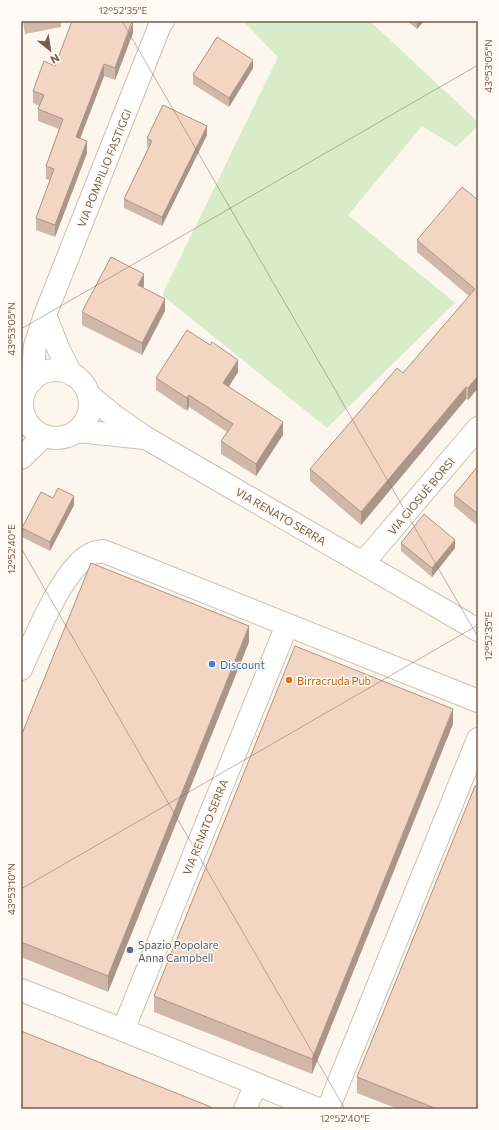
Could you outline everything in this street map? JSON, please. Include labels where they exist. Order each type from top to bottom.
[{"type":"street","name":"VIA POMPILIO FASTIGGI","points":[[32,381],[35,346],[45,316],[160,25],[163,21]]},
{"type":"street","points":[[45,316],[58,348],[71,374]]},
{"type":"street","points":[[51,371],[61,371],[71,374],[79,379],[85,386],[89,395],[89,415],[84,424],[77,431],[67,437],[56,438],[44,436],[35,431],[22,418],[23,396],[32,381],[41,374],[51,371]]},
{"type":"street","name":"VIA RENATO SERRA","points":[[89,395],[113,415],[146,438],[478,630]]},
{"type":"street","name":"VIA GIOSUÈ BORSI","points":[[363,563],[478,428]]},
{"type":"street","name":"VIA RENATO SERRA","points":[[77,431],[146,438]]},
{"type":"street","points":[[21,458],[44,436]]},
{"type":"street","points":[[21,669],[59,589],[77,565],[91,554],[102,551],[478,701]]},
{"type":"street","name":"VIA RENATO SERRA","points":[[123,1030],[287,625]]},
{"type":"street","points":[[328,1109],[472,769],[478,739]]},
{"type":"street","points":[[21,990],[318,1109]]},
{"type":"street","points":[[245,1109],[256,1084]]},
{"type":"green space","points":[[243,21],[370,21],[478,122],[478,126],[456,147],[422,126],[348,215],[455,303],[327,428],[162,295],[278,57]]},
{"type":"building","points":[[72,21],[132,21],[115,68],[104,64],[76,137],[87,141],[55,225],[36,218],[54,169],[46,166],[63,119],[38,109],[44,95],[33,91],[44,61],[55,66]]},
{"type":"building","points":[[217,37],[253,60],[229,98],[193,75]]},
{"type":"building","points":[[163,105],[207,126],[162,217],[124,199],[152,141],[147,138]]},
{"type":"building","points":[[462,187],[478,200],[478,376],[468,388],[466,387],[361,512],[310,469],[397,368],[403,373],[475,289],[417,240]]},
{"type":"building","points":[[111,257],[144,274],[138,285],[165,299],[142,343],[82,312]]},
{"type":"building","points":[[187,330],[210,345],[212,342],[238,360],[223,383],[283,422],[256,464],[221,441],[233,424],[189,395],[187,398],[156,378]]},
{"type":"building","points":[[478,466],[478,514],[454,495]]},
{"type":"building","points":[[58,488],[74,496],[50,542],[22,528],[41,492],[53,498]]},
{"type":"building","points":[[424,514],[455,540],[432,568],[401,543]]},
{"type":"building","points":[[91,563],[249,626],[108,976],[21,942],[21,736]]},
{"type":"building","points":[[295,646],[453,709],[312,1059],[154,996]]},
{"type":"building","points":[[475,786],[478,787],[478,1109],[437,1109],[357,1077]]},
{"type":"building","points":[[21,1031],[211,1107],[210,1109],[21,1109]]},
{"type":"place","name":"Discount","points":[[212,664]]},
{"type":"place","name":"Birracruda Pub","points":[[289,680]]},
{"type":"place","name":"Spazio Popolare Anna Campbell","points":[[130,950]]}]
